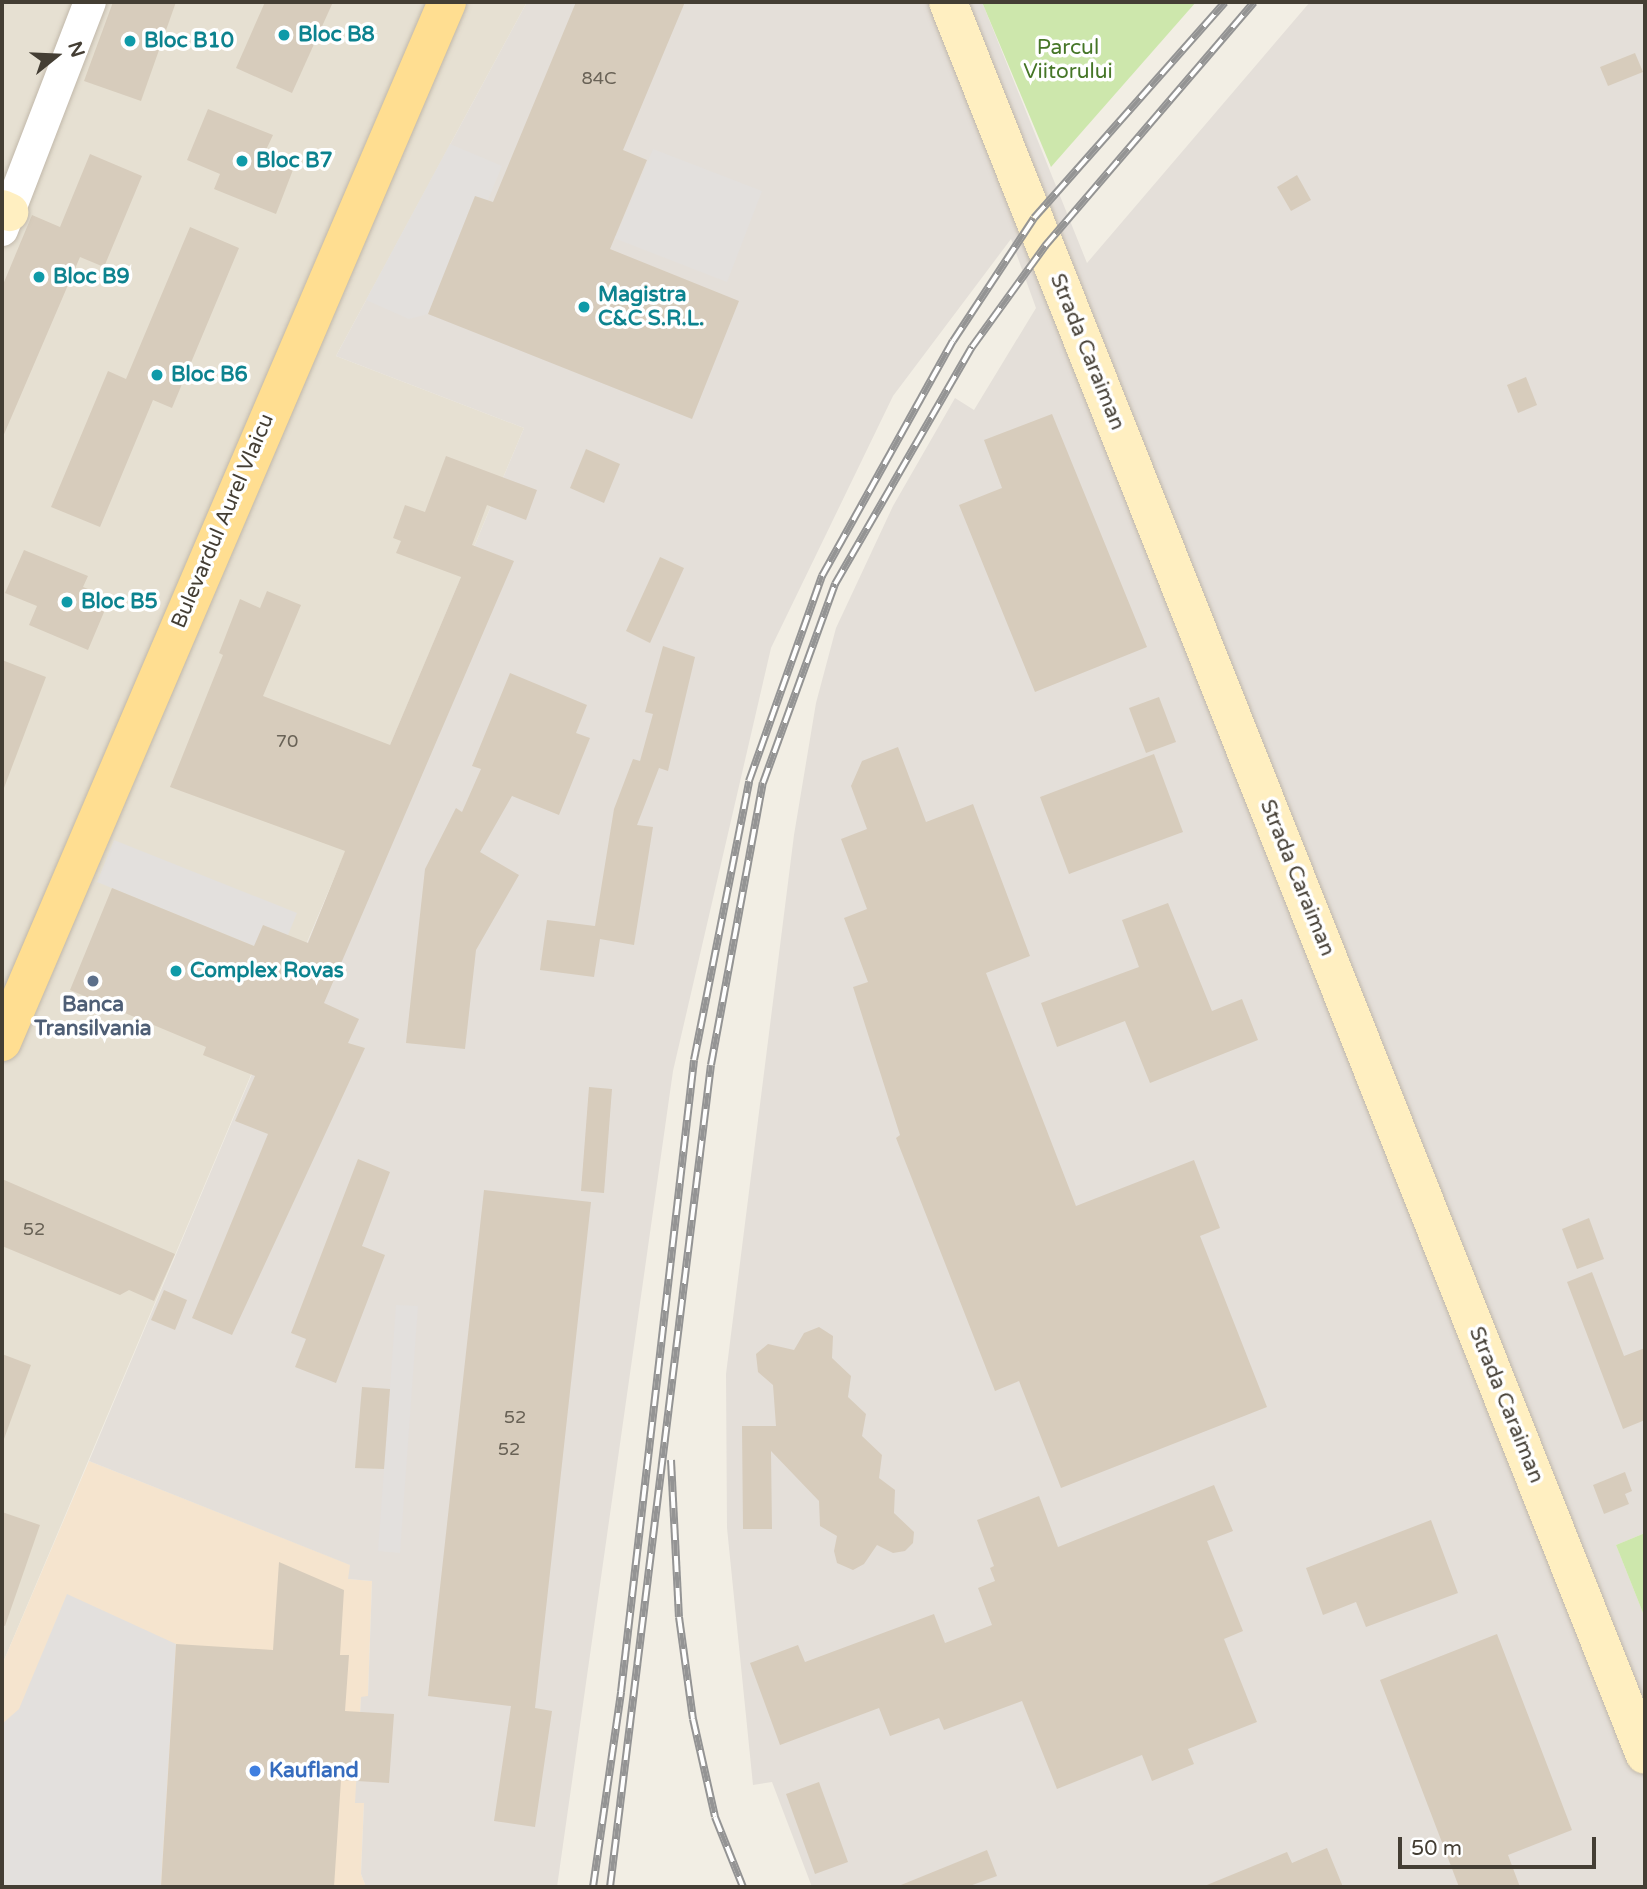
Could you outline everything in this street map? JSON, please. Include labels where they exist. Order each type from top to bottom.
[{"type":"main road","name":"Bulevardul Aurel Vlaicu","points":[[2,1042],[447,2]]},
{"type":"street","points":[[4,217],[90,2]]},
{"type":"street","name":"Strada Caraiman","points":[[948,2],[1645,1755]]},
{"type":"shaded area","points":[[2,2],[527,2],[336,356],[524,428],[2,1665]]},
{"type":"shaded area","points":[[527,2],[982,2],[1087,263],[1310,2],[1645,2],[1645,1533],[1616,1545],[1645,1618],[1645,1887],[812,1887],[772,1782],[753,1785],[727,1528],[726,1374],[794,835],[816,703],[836,628],[893,506],[955,398],[974,410],[1036,308],[1011,239],[893,396],[771,648],[673,1071],[557,1887],[366,1887],[361,1874],[364,1803],[355,1803],[361,1697],[368,1696],[372,1581],[348,1579],[350,1565],[89,1461],[524,428],[336,356]]},
{"type":"shaded area","points":[[450,144],[502,166],[488,200],[475,196],[428,314],[409,319],[366,300]]},
{"type":"shaded area","points":[[653,149],[762,191],[727,282],[601,233],[616,236]]},
{"type":"shaded area","points":[[114,840],[297,913],[288,935],[254,946],[97,882]]},
{"type":"shaded area","points":[[396,1305],[418,1306],[400,1553],[378,1551]]},
{"type":"shaded area","points":[[89,1461],[351,1565],[349,1579],[372,1581],[368,1697],[361,1697],[356,1803],[364,1803],[361,1874],[366,1887],[2,1887],[2,1665]]},
{"type":"shaded area","points":[[67,1594],[176,1644],[161,1886],[2,1887],[2,1724],[19,1709]]},
{"type":"green space","name":"Parcul Viitorului","points":[[982,2],[1196,2],[1051,167]]},
{"type":"green space","points":[[1645,1533],[1645,1618],[1616,1545]]},
{"type":"building","name":"Bloc B10","points":[[113,2],[176,2],[141,101],[84,81]]},
{"type":"building","name":"Bloc B8","points":[[265,2],[333,2],[292,93],[236,68]]},
{"type":"building","points":[[576,2],[685,2],[623,150],[647,160],[610,249],[739,301],[692,419],[428,314],[475,196],[493,202]]},
{"type":"building","points":[[1635,53],[1643,72],[1608,86],[1600,67]]},
{"type":"building","name":"Bloc B7","points":[[208,109],[273,135],[266,150],[296,162],[276,214],[214,189],[220,174],[187,160]]},
{"type":"building","name":"Bloc B9","points":[[90,154],[142,176],[104,267],[80,257],[2,439],[2,287],[32,215],[60,227]]},
{"type":"building","points":[[1297,175],[1311,200],[1291,211],[1277,187]]},
{"type":"building","name":"Bloc B6","points":[[190,227],[239,248],[172,408],[153,400],[100,527],[51,507],[108,371],[126,379]]},
{"type":"building","points":[[1526,377],[1537,405],[1518,413],[1507,385]]},
{"type":"building","points":[[1052,414],[1147,647],[1035,692],[959,505],[1002,488],[984,440]]},
{"type":"building","points":[[586,449],[620,464],[604,503],[570,488]]},
{"type":"building","points":[[446,456],[537,490],[526,520],[487,505],[472,545],[514,561],[324,1003],[359,1019],[348,1043],[365,1048],[232,1335],[192,1318],[268,1134],[235,1121],[255,1076],[203,1055],[206,1047],[70,990],[112,888],[254,946],[263,925],[308,943],[345,851],[170,787],[223,655],[219,653],[240,599],[260,608],[267,591],[301,605],[263,696],[390,745],[461,577],[396,553],[401,541],[393,538],[405,505],[425,512]]},
{"type":"building","name":"Bloc B5","points":[[24,550],[88,576],[83,587],[110,598],[88,650],[29,625],[37,606],[5,593]]},
{"type":"building","points":[[660,557],[684,568],[650,643],[626,631]]},
{"type":"building","points":[[663,646],[695,657],[668,771],[659,768],[637,825],[653,827],[634,945],[600,939],[594,977],[540,970],[547,920],[595,926],[614,809],[633,759],[640,761],[653,714],[645,712]]},
{"type":"building","points":[[2,660],[46,677],[4,788],[2,788]]},
{"type":"building","points":[[510,673],[587,705],[576,733],[590,738],[559,815],[512,796],[480,852],[519,875],[476,950],[465,1049],[406,1043],[425,869],[456,808],[462,812],[481,769],[472,766]]},
{"type":"building","points":[[1159,697],[1176,742],[1146,753],[1129,708]]},
{"type":"building","points":[[898,747],[926,822],[973,804],[1030,956],[986,973],[1076,1206],[1194,1160],[1220,1228],[1200,1236],[1267,1407],[1061,1488],[1019,1381],[995,1391],[896,1138],[900,1135],[853,987],[868,982],[844,918],[867,909],[841,839],[867,829],[851,786],[862,761]]},
{"type":"building","points":[[1154,754],[1183,832],[1069,874],[1040,797]]},
{"type":"building","points":[[1168,903],[1212,1011],[1242,999],[1258,1040],[1150,1083],[1125,1021],[1057,1047],[1041,1003],[1139,967],[1122,920]]},
{"type":"building","points":[[589,1087],[612,1089],[604,1193],[581,1191]]},
{"type":"building","points":[[358,1159],[390,1172],[362,1246],[385,1255],[336,1383],[295,1367],[306,1339],[291,1333]]},
{"type":"building","points":[[2,1179],[175,1254],[154,1301],[129,1290],[120,1295],[2,1246]]},
{"type":"building","points":[[484,1190],[591,1202],[535,1708],[552,1711],[535,1827],[494,1821],[511,1706],[428,1696]]},
{"type":"building","points":[[1589,1218],[1604,1259],[1577,1269],[1562,1229]]},
{"type":"building","points":[[1592,1272],[1624,1356],[1645,1348],[1645,1420],[1623,1429],[1567,1282]]},
{"type":"building","points":[[164,1290],[187,1300],[175,1330],[151,1320]]},
{"type":"building","points":[[819,1327],[833,1336],[832,1358],[851,1376],[848,1397],[866,1414],[862,1436],[882,1455],[879,1478],[895,1490],[894,1513],[914,1532],[913,1543],[905,1551],[893,1553],[877,1545],[864,1564],[853,1570],[837,1563],[834,1551],[837,1536],[820,1526],[819,1501],[771,1451],[772,1529],[743,1529],[742,1426],[776,1426],[773,1385],[758,1372],[756,1354],[768,1344],[794,1350],[804,1333]]},
{"type":"building","points":[[2,1354],[31,1365],[4,1439],[2,1438]]},
{"type":"building","points":[[362,1387],[390,1389],[384,1469],[355,1468]]},
{"type":"building","points":[[1625,1472],[1632,1491],[1625,1494],[1629,1504],[1604,1514],[1593,1485]]},
{"type":"building","points":[[1214,1485],[1233,1531],[1207,1541],[1243,1631],[1224,1639],[1257,1722],[1188,1749],[1194,1764],[1152,1781],[1142,1755],[1057,1789],[1022,1701],[944,1730],[939,1718],[890,1736],[879,1708],[780,1745],[750,1663],[798,1645],[805,1662],[934,1614],[945,1643],[992,1625],[978,1588],[995,1581],[990,1568],[994,1566],[977,1520],[1039,1496],[1058,1547]]},
{"type":"building","points":[[2,1512],[40,1525],[5,1626],[2,1625]]},
{"type":"building","points":[[1431,1520],[1458,1593],[1366,1627],[1356,1602],[1323,1615],[1306,1568]]},
{"type":"building","name":"Kaufland","points":[[279,1562],[344,1590],[340,1655],[349,1655],[345,1711],[394,1714],[389,1783],[341,1780],[334,1887],[161,1887],[176,1644],[273,1650]]},
{"type":"building","points":[[1497,1634],[1572,1830],[1508,1855],[1520,1887],[1459,1887],[1380,1680]]},
{"type":"building","points":[[819,1782],[848,1862],[815,1874],[786,1794]]},
{"type":"building","points":[[1327,1848],[1343,1887],[1202,1887],[1287,1852],[1292,1863]]},
{"type":"building","points":[[987,1850],[997,1876],[967,1887],[896,1887]]},
{"type":"railway","points":[[593,1887],[621,1692],[694,1060],[749,781],[822,576],[953,341],[1034,218],[1225,2]]},
{"type":"railway","points":[[610,1887],[711,1065],[763,783],[835,584],[972,347],[1045,246],[1254,2]]},
{"type":"railway","points":[[671,1460],[679,1617],[693,1719],[715,1817],[743,1887]]},
{"type":"place","name":"Bloc B8","points":[[284,35]]},
{"type":"place","name":"Bloc B10","points":[[130,41]]},
{"type":"place","name":"Bloc B7","points":[[242,161]]},
{"type":"place","name":"Bloc B9","points":[[39,277]]},
{"type":"place","name":"Magistra C&C S.R.L.","points":[[584,307]]},
{"type":"place","name":"Bloc B6","points":[[157,375]]},
{"type":"place","name":"Bloc B5","points":[[67,602]]},
{"type":"place","name":"Complex Rovas","points":[[176,971]]},
{"type":"place","name":"Banca Transilvania","points":[[93,981]]},
{"type":"place","name":"Kaufland","points":[[255,1771]]}]
